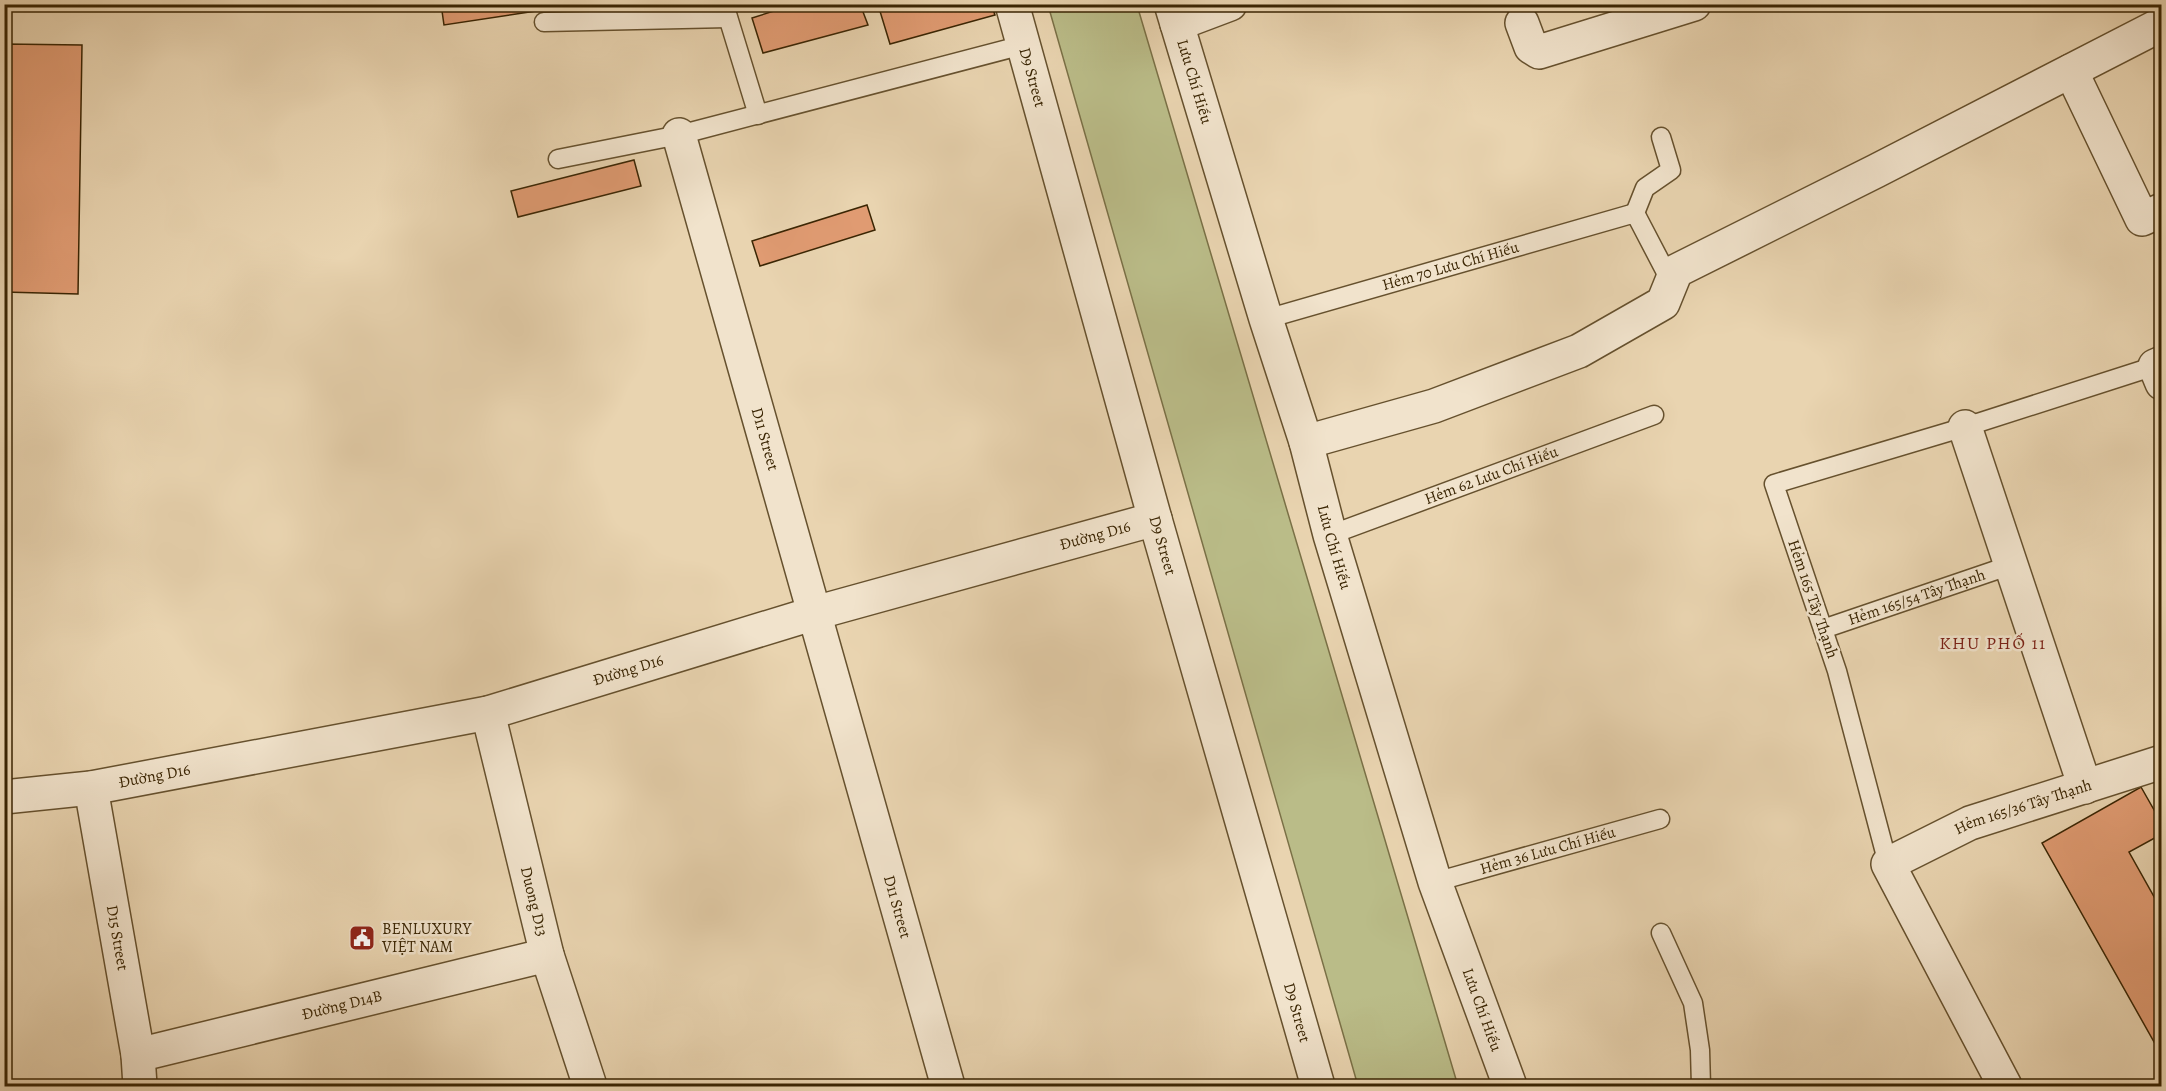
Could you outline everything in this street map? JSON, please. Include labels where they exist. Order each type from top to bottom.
[{"type":"street","name":"D9 Street","points":[[1012,4],[1155,519],[1318,1086]]},
{"type":"street","points":[[1174,14],[1230,4]]},
{"type":"street","points":[[1522,23],[1531,47],[1539,52],[1694,4]]},
{"type":"street","name":"Lưu Chí Hiếu","points":[[1174,14],[1266,319],[1306,442],[1330,534],[1435,882],[1510,1086]]},
{"type":"street","points":[[1306,442],[1434,406],[1579,351],[1663,303],[1676,271],[2162,24]]},
{"type":"street","points":[[2071,71],[2142,219],[2162,210]]},
{"type":"street","name":"D11 Street","points":[[679,135],[948,1086]]},
{"type":"street","points":[[1965,427],[2085,787]]},
{"type":"street","name":"Đường D16","points":[[4,797],[91,788],[488,713],[815,613],[1155,519]]},
{"type":"street","name":"Duong D13","points":[[488,713],[547,955],[590,1086]]},
{"type":"street","name":"Hẻm 165/36 Tây Thạnh","points":[[1887,864],[1970,822],[2162,762]]},
{"type":"street","name":"D15 Street","points":[[91,788],[139,1071]]},
{"type":"street","name":"Hẻm 165 Tây Thạnh","points":[[1887,864],[2005,1086]]},
{"type":"street","name":"Đường D14B","points":[[139,1071],[547,955]]},
{"type":"lane","points":[[544,22],[726,11],[758,115]]},
{"type":"lane","points":[[558,159],[679,135],[1023,45]]},
{"type":"lane","points":[[1661,137],[1671,170],[1645,188],[1635,213],[1671,282]]},
{"type":"lane","name":"Hẻm 70 Lưu Chí Hiếu","points":[[1266,319],[1635,213]]},
{"type":"lane","name":"Hẻm 165 Tây Thạnh","points":[[1887,864],[1837,671],[1774,484],[2159,370]]},
{"type":"lane","name":"Hẻm 62 Lưu Chí Hiếu","points":[[1330,534],[1654,415]]},
{"type":"lane","name":"Hẻm 165/54 Tây Thạnh","points":[[1823,629],[2011,565]]},
{"type":"lane","name":"Hẻm 36 Lưu Chí Hiếu","points":[[1435,882],[1660,819]]},
{"type":"lane","points":[[1661,933],[1693,1003],[1700,1050],[1701,1086]]},
{"type":"green space","points":[[1048,5],[1137,5],[1458,1086],[1358,1086]]},
{"type":"building","points":[[441,4],[541,4],[542,10],[444,25]]},
{"type":"building","points":[[796,4],[860,4],[868,25],[763,53],[752,18]]},
{"type":"building","points":[[890,4],[991,4],[995,15],[890,44],[879,8]]},
{"type":"building","points":[[4,44],[82,45],[78,294],[4,292]]},
{"type":"building","points":[[634,160],[641,186],[518,217],[511,191]]},
{"type":"building","points":[[867,205],[875,230],[760,266],[752,241]]},
{"type":"building","points":[[2141,787],[2162,824],[2162,834],[2129,852],[2162,911],[2162,1047],[2158,1049],[2042,843]]},
{"type":"place","name":"BENLUXURY VIỆT NAM","points":[[362,938]]},
{"type":"district","name":"KHU PHỐ 11","points":[[1993,643]]}]
